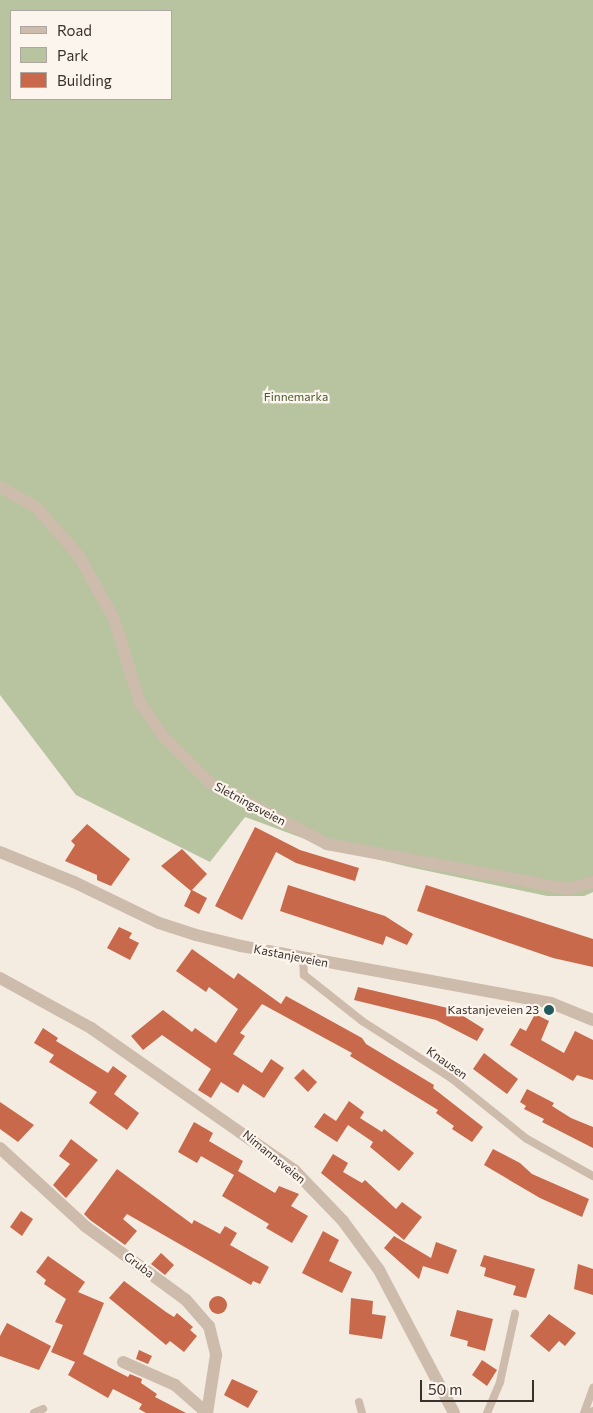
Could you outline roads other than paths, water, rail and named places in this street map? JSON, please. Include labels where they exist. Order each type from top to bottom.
[{"type":"street","name":"Sletningsveien","points":[[0,487],[36,507],[80,556],[114,619],[140,703],[164,737],[209,782],[328,844],[567,889],[593,882]]},
{"type":"street","name":"Kastanjeveien","points":[[0,852],[74,882],[159,923],[241,946],[551,1003],[593,1020]]},
{"type":"street","name":"Nimannsveien","points":[[0,978],[91,1028],[294,1170],[343,1221],[379,1270],[454,1413]]},
{"type":"street","name":"Gruba","points":[[0,1148],[85,1226],[186,1300],[210,1326],[216,1355],[207,1413]]},
{"type":"street","name":"Gruba","points":[[123,1362],[175,1384],[207,1413]]},
{"type":"lane","name":"Knausen","points":[[303,958],[304,975],[362,1020],[452,1078],[527,1139],[593,1176]]},
{"type":"lane","points":[[487,1413],[500,1382],[515,1314]]},
{"type":"lane","points":[[584,1413],[593,1388]]},
{"type":"lane","points":[[359,1402],[362,1413]]},
{"type":"lane","points":[[34,1413],[43,1409]]},
{"type":"place","name":"Kastanjeveien 23","points":[[549,1010]]},
{"type":"park label","name":"Finnemarka","points":[[296,397]]}]
